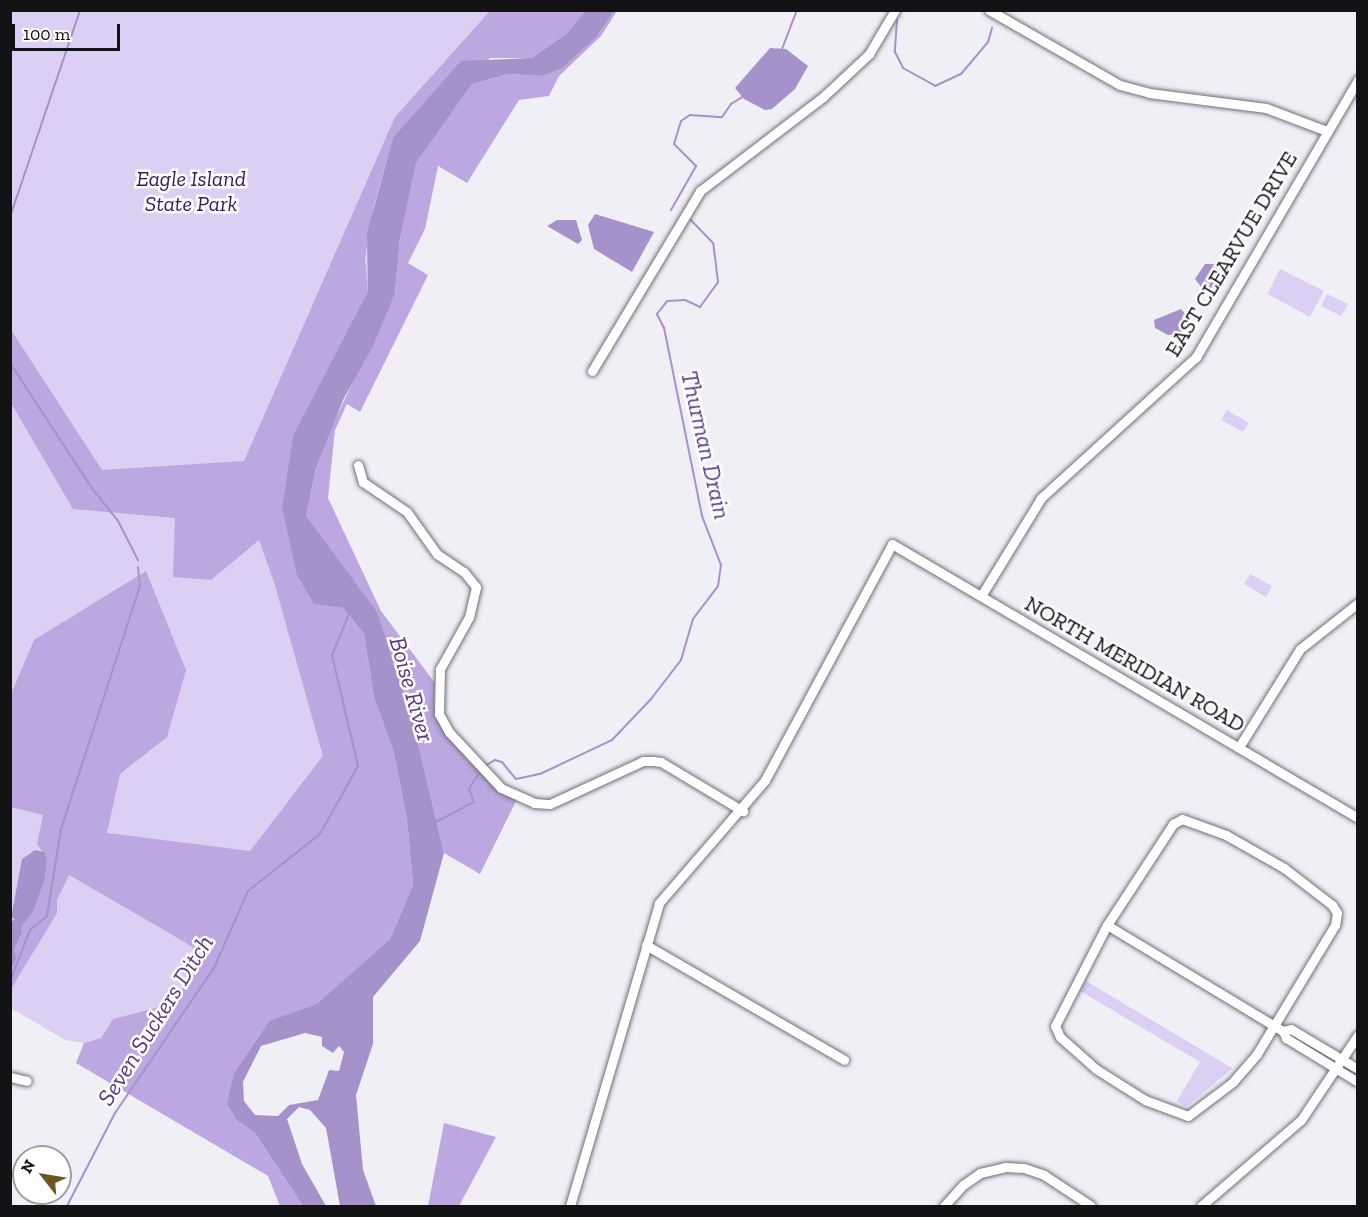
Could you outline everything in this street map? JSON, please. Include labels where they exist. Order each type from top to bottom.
[{"type":"street","points":[[592,371],[700,190],[823,97],[869,54],[895,10]]},
{"type":"street","points":[[989,10],[1120,85],[1149,93],[1266,108],[1328,131]]},
{"type":"street","name":"EAST CLEARVUE DRIVE","points":[[981,596],[1041,498],[1196,357],[1358,80]]},
{"type":"street","points":[[358,465],[363,482],[407,512],[437,554],[464,572],[476,587],[469,617],[440,669],[438,694],[440,714],[449,732],[481,769],[515,796],[550,804],[643,761],[661,762],[743,811],[659,903],[570,1206]]},
{"type":"street","name":"NORTH MERIDIAN ROAD","points":[[743,811],[765,780],[892,544],[1358,818]]},
{"type":"street","points":[[1239,747],[1300,649],[1358,603]]},
{"type":"street","points":[[1182,819],[1226,835],[1268,858],[1332,905],[1337,913],[1335,925],[1275,1025],[1257,1054],[1233,1082],[1188,1116],[1145,1100],[1096,1069],[1060,1037],[1055,1026],[1107,925],[1173,824],[1182,819]]},
{"type":"street","points":[[1107,925],[1275,1025],[1283,1031],[1286,1038],[1358,1082]]},
{"type":"street","points":[[646,945],[844,1060]]},
{"type":"street","points":[[1283,1031],[1291,1029],[1358,1069]]},
{"type":"street","points":[[1201,1206],[1301,1120],[1358,1035]]},
{"type":"street","points":[[10,1077],[27,1081]]},
{"type":"street","points":[[944,1206],[963,1185],[994,1170],[1024,1168],[1082,1198],[1091,1206]]},
{"type":"street","points":[[1075,1206],[1082,1198]]},
{"type":"green space","name":"Eagle Island State Park","points":[[11,11],[585,11],[490,58],[293,435],[413,885],[69,875],[194,947],[192,978],[167,1006],[113,1019],[101,1038],[84,1043],[65,1040],[11,1008]]},
{"type":"green space","points":[[1280,269],[1324,291],[1310,317],[1267,294]]},
{"type":"green space","points":[[1327,294],[1348,304],[1341,316],[1321,306]]},
{"type":"green space","points":[[1227,410],[1249,423],[1243,432],[1221,420]]},
{"type":"green space","points":[[1250,574],[1272,586],[1266,597],[1244,584]]},
{"type":"green space","points":[[1086,981],[1233,1068],[1186,1107],[1177,1101],[1200,1062],[1080,991]]},
{"type":"shaded area","points":[[490,11],[585,11],[567,33],[532,58],[490,58],[393,138],[374,205],[365,258],[368,291],[293,435],[282,507],[314,604],[343,608],[364,634],[374,697],[394,753],[407,820],[413,885],[390,939],[317,1005],[269,1021],[234,1073],[238,1121],[255,1133],[303,1206],[280,1206],[268,1176],[76,1063],[84,1043],[101,1038],[113,1019],[167,1005],[192,978],[193,947],[69,875],[57,900],[57,913],[11,989],[11,969],[17,958],[14,950],[22,934],[21,927],[47,858],[37,844],[43,815],[11,807],[11,694],[34,640],[146,571],[186,670],[167,737],[120,774],[107,833],[250,851],[323,756],[274,582],[259,540],[211,580],[173,577],[175,518],[73,509],[11,403],[11,330],[102,470],[244,461],[395,117]]},
{"type":"shaded area","points":[[585,11],[614,11],[598,35],[562,68],[542,76],[508,74],[472,84],[416,163],[400,239],[395,293],[373,346],[343,400],[316,468],[306,516],[377,612],[413,722],[444,853],[420,941],[373,997],[373,1044],[356,1095],[363,1170],[376,1206],[340,1206],[326,1128],[310,1110],[299,1107],[287,1119],[302,1164],[326,1206],[303,1206],[255,1133],[238,1121],[227,1104],[234,1073],[269,1021],[317,1004],[390,939],[413,885],[407,820],[394,753],[374,697],[364,634],[343,608],[314,604],[297,575],[282,507],[293,435],[368,291],[367,233],[393,138],[461,61],[532,58],[567,33]],"holes":[[[305,1033],[322,1037],[322,1046],[333,1053],[339,1046],[344,1052],[339,1071],[329,1070],[318,1100],[289,1105],[278,1116],[255,1115],[244,1101],[243,1082],[261,1046]]]},
{"type":"shaded area","points":[[614,11],[617,11],[601,36],[559,76],[549,96],[519,100],[467,183],[438,166],[425,229],[408,263],[428,275],[360,412],[347,404],[335,430],[328,498],[381,611],[435,683],[434,705],[440,723],[479,767],[518,797],[480,874],[444,853],[413,722],[329,552],[306,516],[316,468],[332,426],[395,293],[400,239],[416,163],[472,84],[508,74],[542,76],[598,35]]},
{"type":"shaded area","points":[[770,48],[786,49],[808,66],[795,89],[772,109],[765,110],[744,99],[735,88]]},
{"type":"shaded area","points":[[595,214],[654,232],[632,272],[594,249],[588,225]]},
{"type":"shaded area","points":[[557,220],[576,220],[582,240],[578,244],[547,226]]},
{"type":"shaded area","points":[[1205,264],[1220,264],[1227,270],[1221,282],[1205,292],[1195,279]]},
{"type":"shaded area","points":[[1181,309],[1190,320],[1180,334],[1168,335],[1155,328],[1154,320]]},
{"type":"shaded area","points":[[35,850],[44,852],[47,858],[44,882],[32,913],[21,927],[22,933],[14,950],[17,958],[11,969],[11,922],[15,919],[11,918],[22,859]]},
{"type":"shaded area","points":[[444,1123],[496,1137],[459,1206],[428,1206]]},
{"type":"waterway","points":[[10,217],[80,10]]},
{"type":"waterway","name":"Thurman Drain","points":[[782,49],[797,10]]},
{"type":"waterway","name":"Thurman Drain","points":[[897,20],[895,52],[903,68],[935,86],[961,74],[988,42],[992,28]]},
{"type":"waterway","name":"Thurman Drain","points":[[671,210],[696,166],[674,144],[681,121],[690,115],[722,117],[731,104],[744,96]]},
{"type":"waterway","name":"Thurman Drain","points":[[485,766],[495,760],[502,762],[516,779],[540,774],[612,740],[651,699],[681,660],[693,619],[718,586],[721,565],[702,516],[664,328],[657,314],[667,301],[685,300],[700,307],[718,282],[713,243],[691,220]]},
{"type":"waterway","points":[[10,363],[91,487],[118,521],[138,560]]},
{"type":"waterway","points":[[10,981],[30,930],[47,916],[61,829],[140,586],[138,567]]},
{"type":"waterway","name":"Seven Suckers Ditch","points":[[67,1206],[115,1113],[214,968],[248,891],[320,834],[358,766],[332,655],[349,614]]},
{"type":"waterway","name":"Thurman Drain","points":[[436,822],[474,802],[469,789],[481,770]]},
{"type":"water label","name":"Boise River","points":[[412,689]]}]
